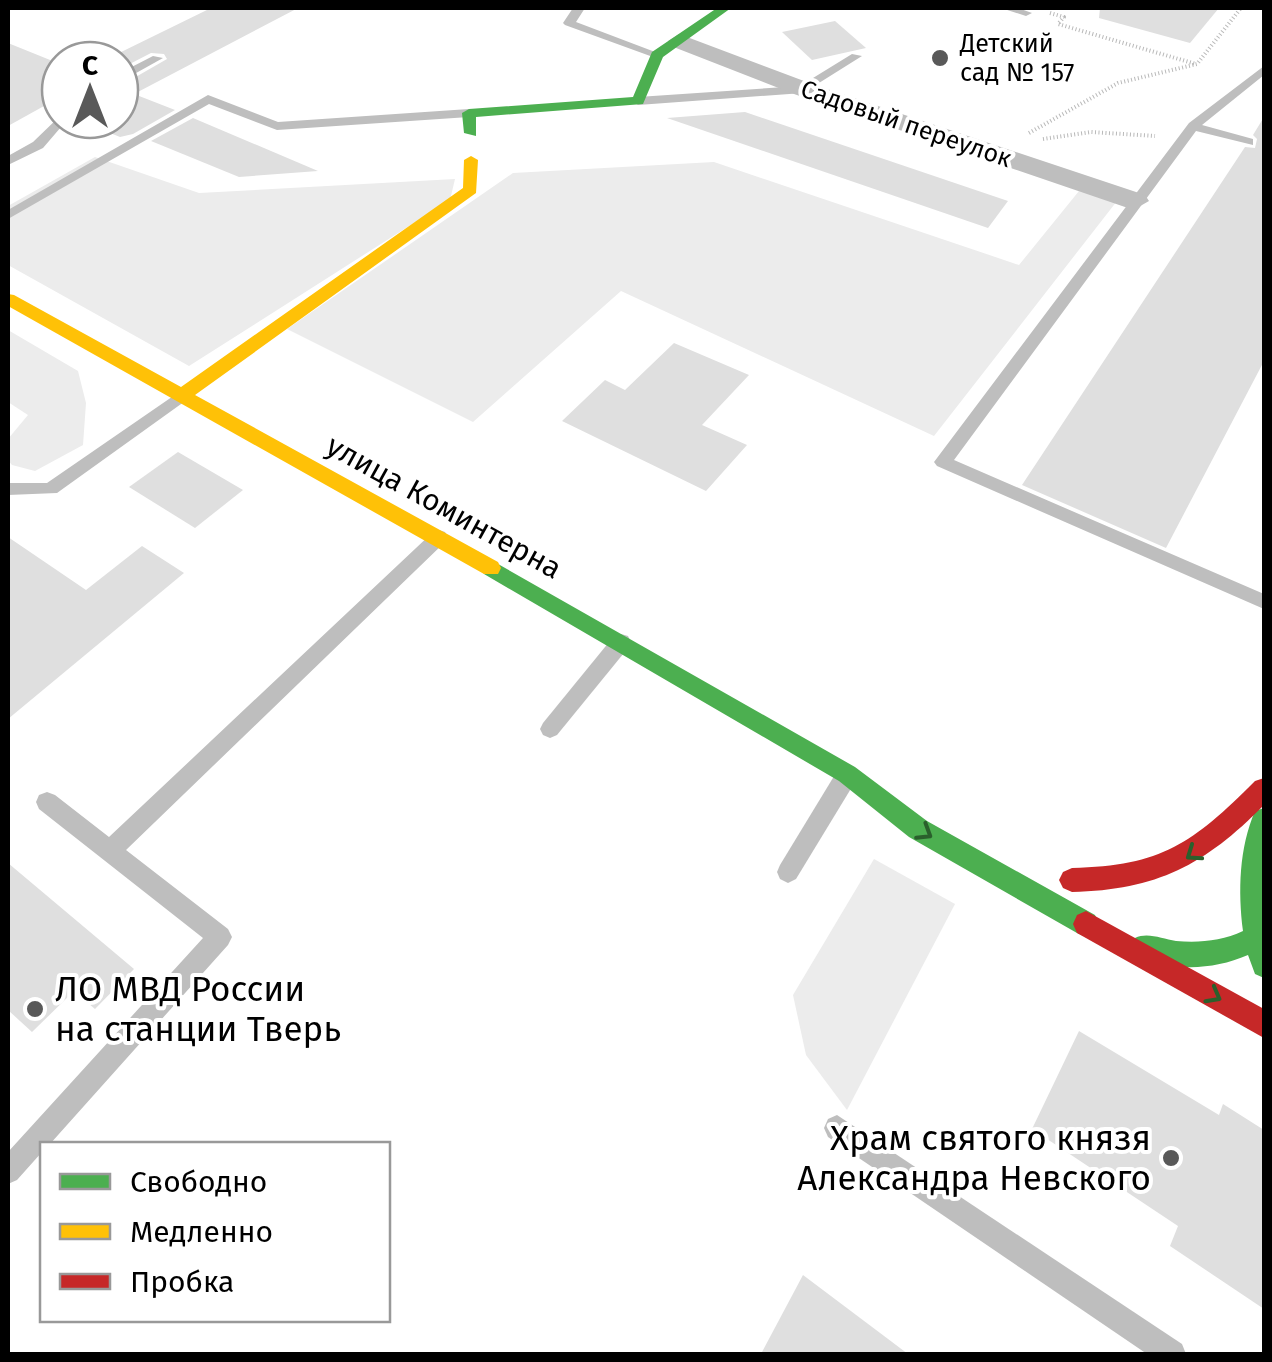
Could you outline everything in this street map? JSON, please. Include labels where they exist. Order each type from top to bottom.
[{"type":"main road","points":[[470,123],[638,101],[657,56],[725,8]]},
{"type":"main road","points":[[182,395],[471,190],[471,160]]},
{"type":"main road","name":"улица Коминтерна","points":[[8,298],[621,642],[848,774],[918,829],[1264,1024]]},
{"type":"main road","name":"улица Коминтерна","points":[[848,774],[914,796]]},
{"type":"main road","points":[[1107,898],[1064,875],[1126,879],[1174,867],[1209,843],[1264,789]]},
{"type":"main road","points":[[1264,819],[1251,878],[1264,965]]},
{"type":"main road","points":[[1159,926],[1264,983]]},
{"type":"main road","points":[[1102,933],[1156,952],[1211,954],[1261,936]]},
{"type":"street","name":"Садовый переулок","points":[[679,41],[803,89],[998,147],[1135,201]]},
{"type":"lane","points":[[579,8],[569,23],[657,56]]},
{"type":"lane","points":[[1007,8],[1026,12]]},
{"type":"lane","points":[[638,101],[803,89],[856,56]]},
{"type":"lane","points":[[140,67],[157,58]]},
{"type":"lane","points":[[1264,70],[1193,126],[943,462],[1264,602]]},
{"type":"lane","points":[[8,215],[208,99],[278,126],[470,123]]},
{"type":"lane","points":[[1193,126],[1248,142]]},
{"type":"lane","points":[[8,161],[43,140]]},
{"type":"lane","points":[[8,489],[52,489],[182,395]]},
{"type":"lane","points":[[111,850],[439,538]]},
{"type":"lane","points":[[550,729],[621,642]]},
{"type":"lane","points":[[788,872],[848,774]]},
{"type":"lane","points":[[8,1170],[220,937],[46,802]]},
{"type":"lane","points":[[837,1128],[1172,1354]]},
{"type":"path","points":[[998,147],[1118,84],[1197,64],[1241,8]]},
{"type":"path","points":[[1026,12],[1038,10],[1064,17],[1058,24],[1197,64]]},
{"type":"path","points":[[998,147],[1091,132],[1136,132],[1180,142]]},
{"type":"shaded area","points":[[95,157],[199,193],[455,179],[450,200],[189,366],[8,265],[8,206]]},
{"type":"shaded area","points":[[714,162],[1019,265],[1079,191],[1117,201],[934,436],[621,291],[473,422],[287,329],[513,173]]},
{"type":"shaded area","points":[[8,330],[78,371],[86,403],[83,445],[35,471],[12,465],[8,460],[8,439],[28,415],[8,402]]},
{"type":"shaded area","points":[[874,859],[955,904],[847,1110],[806,1055],[793,995]]},
{"type":"building","points":[[211,8],[298,8],[140,91],[140,75],[167,59],[164,54],[151,53],[140,59],[140,43]]},
{"type":"building","points":[[1100,8],[1219,8],[1190,43],[1099,18]]},
{"type":"building","points":[[835,21],[866,48],[812,60],[782,32]]},
{"type":"building","points":[[8,43],[40,56],[40,108],[8,126]]},
{"type":"building","points":[[140,96],[175,110],[140,130]]},
{"type":"building","points":[[745,112],[1008,201],[988,228],[667,118]]},
{"type":"building","points":[[1264,117],[1264,361],[1166,548],[1022,485],[1245,147],[1255,148],[1257,139],[1253,135]]},
{"type":"building","points":[[193,118],[318,171],[239,177],[151,141]]},
{"type":"building","points":[[674,343],[749,375],[702,425],[747,445],[706,491],[562,421],[605,380],[625,390]]},
{"type":"building","points":[[178,452],[243,490],[195,528],[129,487]]},
{"type":"building","points":[[8,537],[86,590],[142,546],[184,573],[8,719]]},
{"type":"building","points":[[8,863],[134,969],[95,1009],[74,991],[32,1032],[8,1010]]},
{"type":"building","name":"Храм святого князя Александра Невского","points":[[1079,1031],[1219,1115],[1223,1104],[1264,1130],[1264,1309],[1170,1246],[1178,1226],[1032,1129]]},
{"type":"building","points":[[803,1275],[908,1354],[761,1354]]},
{"type":"traffic: fast","points":[[471,133],[469,113],[638,101],[657,55],[725,8]]},
{"type":"traffic: fast","points":[[491,568],[847,774],[918,829],[1086,924]]},
{"type":"traffic: fast","points":[[1264,819],[1253,892],[1264,965]]},
{"type":"traffic: fast","points":[[1144,947],[1175,954],[1206,954],[1236,947],[1264,932]]},
{"type":"traffic: slow","points":[[182,395],[471,190],[471,160]]},
{"type":"traffic: slow","points":[[8,299],[491,568]]},
{"type":"traffic: jam","points":[[1072,880],[1132,876],[1179,859],[1221,831],[1264,789]]},
{"type":"traffic: jam","points":[[1086,924],[1264,1024]]},
{"type":"place","name":"Детский сад № 157","points":[[940,58]]},
{"type":"place","name":"ЛО МВД России на станции Тверь","points":[[35,1009]]},
{"type":"place","name":"Храм святого князя Александра Невского","points":[[1171,1158]]}]
